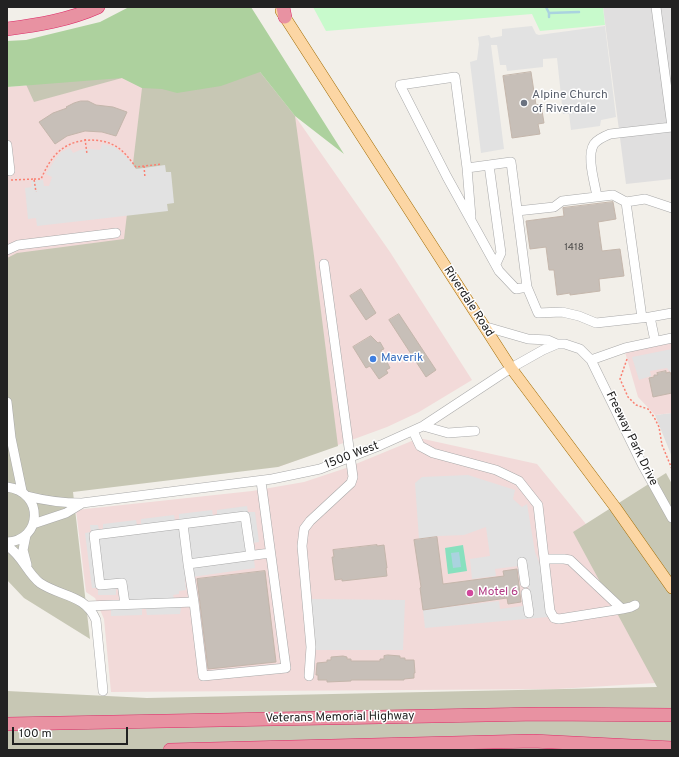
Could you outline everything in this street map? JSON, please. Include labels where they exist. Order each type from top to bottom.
[{"type":"highway","points":[[7,29],[60,20],[98,7]]},
{"type":"highway","name":"Veterans Memorial Highway","points":[[7,724],[539,714],[672,715]]},
{"type":"highway","points":[[170,750],[532,741],[672,748]]},
{"type":"main road","name":"Riverdale Road","points":[[282,10],[511,368],[615,507],[672,588]]},
{"type":"street","points":[[598,197],[590,158],[594,145],[602,138],[610,134],[672,127],[656,7]]},
{"type":"street","points":[[471,220],[467,168],[455,77],[400,85],[447,177],[471,220],[496,264],[499,270],[516,289],[527,287]]},
{"type":"street","points":[[7,145],[9,175]]},
{"type":"street","points":[[467,168],[511,162],[527,287],[538,313],[562,312],[579,316],[596,323],[672,313]]},
{"type":"street","points":[[489,165],[501,253],[496,264]]},
{"type":"street","points":[[517,211],[554,207],[562,201],[613,195],[626,202],[645,199],[672,208]]},
{"type":"street","points":[[626,202],[646,317],[655,341]]},
{"type":"street","points":[[7,250],[18,245],[116,233]]},
{"type":"street","points":[[309,676],[311,647],[302,546],[304,529],[310,521],[351,483],[353,472],[324,264]]},
{"type":"street","points":[[483,326],[528,339],[548,340],[557,344],[565,344],[580,349],[592,360],[625,348],[672,338]]},
{"type":"street","name":"1500 West","points":[[7,487],[14,488],[24,494],[45,501],[82,503],[260,481],[320,469],[350,458],[423,426],[511,368],[557,344]]},
{"type":"street","name":"Freeway Park Drive","points":[[592,360],[642,464],[672,518]]},
{"type":"street","points":[[7,402],[11,438],[24,494],[34,509],[33,524],[26,535],[23,550],[28,568]]},
{"type":"street","points":[[423,426],[448,433],[475,431]]},
{"type":"street","points":[[413,431],[420,446],[433,453],[496,470],[519,481],[538,505],[550,611],[554,618],[559,619],[622,609],[635,605]]},
{"type":"street","points":[[183,524],[204,676],[286,668],[260,481]]},
{"type":"street","name":"1500 West","points":[[33,524],[66,513],[82,503]]},
{"type":"street","points":[[125,604],[122,584],[100,585],[94,534],[245,516],[251,556]]},
{"type":"street","points":[[7,542],[18,540],[26,535]]},
{"type":"street","points":[[7,546],[16,553],[39,582],[84,604],[92,610],[96,620],[103,691]]},
{"type":"street","points":[[188,564],[270,553]]},
{"type":"street","points":[[545,559],[570,560],[622,609]]},
{"type":"street","points":[[522,562],[525,583]]},
{"type":"street","points":[[526,593],[529,613]]},
{"type":"street","points":[[87,606],[194,602]]},
{"type":"path","points":[[85,139],[87,154]]},
{"type":"path","points":[[9,175],[41,179],[46,168],[62,148],[85,139],[105,142],[116,146],[136,167],[162,164]]},
{"type":"path","points":[[144,166],[145,178]]},
{"type":"path","points":[[34,179],[36,192]]},
{"type":"path","points":[[627,359],[620,379],[628,397],[636,405],[648,409],[654,417],[659,427],[662,445],[672,469]]},
{"type":"shaded area","points":[[603,7],[672,7],[672,179],[626,184]]},
{"type":"shaded area","points":[[532,26],[536,34],[539,35],[605,26],[616,117],[601,120],[600,126],[571,130],[569,114],[563,114],[557,58],[543,59],[543,67],[507,71],[506,65],[500,65],[497,45],[491,45],[504,149],[481,153],[470,62],[477,60],[479,44],[478,37],[489,35],[491,38],[502,36],[502,29]]},
{"type":"shaded area","points":[[14,58],[260,72],[295,116],[313,248],[338,446],[278,467],[73,492],[90,639],[24,598],[7,580],[7,258],[17,253],[124,239],[142,88],[122,78],[34,102]]},
{"type":"shaded area","points":[[260,72],[295,116],[390,252],[472,380],[419,412],[387,427],[278,467],[7,278],[7,87],[122,78],[142,88]]},
{"type":"shaded area","points":[[102,144],[115,147],[129,159],[136,169],[165,165],[166,172],[171,172],[174,203],[167,204],[168,211],[37,226],[36,218],[28,219],[25,188],[32,187],[31,181],[43,180],[44,186],[49,186],[52,177],[46,174],[61,152],[70,148],[73,153],[80,150],[100,150]]},
{"type":"shaded area","points":[[672,343],[672,413],[655,415],[638,397],[625,352]]},
{"type":"shaded area","points":[[672,349],[672,372],[670,372],[667,368],[650,371],[651,376],[639,380],[632,357]]},
{"type":"shaded area","points":[[672,413],[672,457],[655,415]]},
{"type":"shaded area","points":[[419,438],[537,464],[608,551],[672,682],[557,689],[111,692],[104,619],[95,598],[86,592],[76,510],[252,491],[304,482],[346,468]]},
{"type":"shaded area","points":[[666,473],[672,484],[672,750],[7,750],[7,691],[147,698],[657,687],[573,532]]},
{"type":"shaded area","points":[[468,475],[515,490],[513,499],[522,507],[527,504],[535,552],[541,567],[548,617],[425,628],[423,610],[499,601],[500,609],[530,605],[526,565],[495,569],[496,576],[472,579],[470,559],[490,556],[486,527],[464,535],[439,536],[419,539],[415,483],[422,477]]},
{"type":"shaded area","points":[[247,506],[248,512],[255,512],[259,542],[252,543],[255,568],[185,578],[186,590],[179,591],[179,594],[173,595],[181,608],[180,614],[147,615],[146,609],[142,609],[142,615],[111,616],[111,609],[121,609],[119,590],[116,589],[116,595],[98,595],[98,588],[92,588],[85,533],[91,532],[90,525],[98,525],[99,530],[103,530],[103,524],[136,520],[137,525],[141,525],[141,519],[174,515],[175,520],[179,520],[179,514],[212,510],[213,516],[217,515],[217,510]]},
{"type":"shaded area","points":[[311,599],[405,600],[403,650],[316,650]]},
{"type":"green space","points":[[129,7],[251,7],[344,154],[295,116],[260,72],[221,86],[177,93],[162,89],[142,88],[122,78],[7,87],[7,41],[26,40],[100,22]]},
{"type":"green space","points":[[313,7],[603,7],[605,25],[540,31],[532,14],[326,31]]},
{"type":"green space","points":[[463,545],[467,571],[448,574],[445,548]]},
{"type":"water","points":[[459,552],[461,567],[453,568],[451,553]]},
{"type":"building","points":[[531,72],[536,105],[541,104],[544,123],[538,124],[540,134],[512,138],[503,76]]},
{"type":"building","points":[[81,101],[88,101],[96,105],[113,107],[127,112],[116,136],[102,132],[85,131],[67,136],[55,144],[39,122],[53,113]]},
{"type":"building","points":[[613,202],[616,219],[598,222],[602,251],[620,249],[624,276],[599,279],[600,291],[570,295],[570,293],[557,295],[554,270],[549,270],[546,247],[530,249],[526,221],[564,216],[563,208]]},
{"type":"building","name":"Maverik","points":[[361,289],[376,313],[366,320],[350,296]]},
{"type":"building","name":"Maverik","points":[[399,314],[436,370],[426,377],[389,320]]},
{"type":"building","name":"Maverik","points":[[371,336],[378,343],[380,342],[384,349],[381,350],[390,368],[386,370],[388,373],[379,379],[370,366],[366,368],[353,347]]},
{"type":"building","points":[[666,371],[666,373],[670,372],[671,375],[672,374],[672,393],[653,397],[649,378],[654,377],[654,375],[658,375],[657,373]]},
{"type":"building","name":"Motel 6","points":[[437,537],[443,584],[504,576],[503,571],[517,569],[521,602],[508,604],[507,598],[423,610],[414,540]]},
{"type":"building","points":[[384,545],[387,576],[342,581],[342,579],[335,580],[332,557],[334,557],[333,550]]},
{"type":"building","points":[[265,571],[276,662],[208,669],[197,579]]},
{"type":"building","points":[[343,656],[347,657],[347,659],[351,659],[351,661],[380,661],[380,659],[384,659],[384,656],[400,656],[400,658],[405,658],[405,660],[414,660],[414,678],[404,680],[351,680],[327,682],[327,680],[318,680],[318,675],[316,675],[317,663],[327,662],[327,660],[331,660],[331,657]]},
{"type":"waterway","points":[[546,7],[549,17]]},
{"type":"waterway","points":[[549,13],[579,12]]},
{"type":"place","name":"Alpine Church of Riverdale","points":[[524,103]]},
{"type":"place","name":"Maverik","points":[[373,359]]},
{"type":"place","name":"Motel 6","points":[[470,593]]}]
